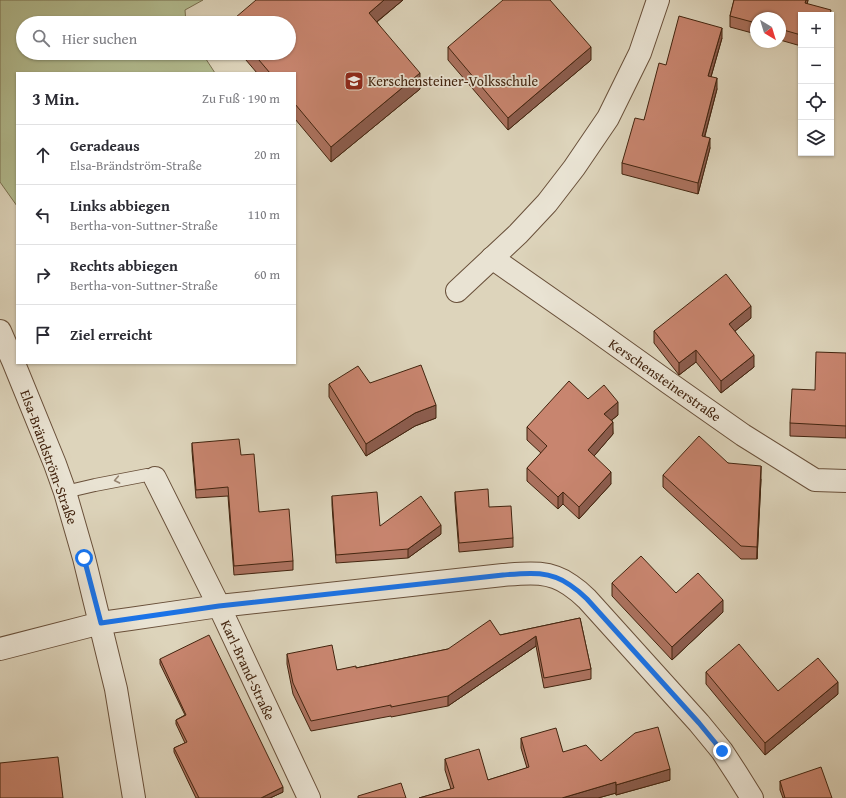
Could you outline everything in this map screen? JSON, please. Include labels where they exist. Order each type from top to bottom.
[{"type":"street","points":[[457,291],[518,234],[547,203],[574,168],[608,118],[640,53],[658,0]]},
{"type":"street","name":"Kerschensteinerstraße","points":[[492,258],[756,443],[815,480],[846,481]]},
{"type":"street","name":"Elsa-Brändström-Straße","points":[[0,331],[55,464],[65,492],[84,558],[116,688],[134,798]]},
{"type":"street","name":"Karl-Brand-Straße","points":[[155,478],[219,606],[309,798]]},
{"type":"street","points":[[0,649],[101,623],[219,606],[533,572],[555,576],[569,584],[587,599],[699,723],[726,757],[752,798]]},
{"type":"lane","points":[[65,492],[147,475],[155,478]]},
{"type":"green space","points":[[0,0],[203,0],[185,10],[185,16],[16,16],[16,60],[207,60],[214,72],[16,72],[16,205],[0,182]]},
{"type":"building","name":"Kerschensteiner-Volksschule","points":[[256,0],[384,0],[369,13],[420,73],[331,147],[296,105],[296,72],[269,72],[259,60],[296,60],[296,16],[237,16]]},
{"type":"building","points":[[503,0],[550,0],[591,47],[508,118],[448,47]]},
{"type":"building","points":[[734,0],[806,0],[805,3],[831,10],[831,12],[798,12],[798,34],[786,31],[786,12],[750,12],[750,21],[730,16]]},
{"type":"building","points":[[679,16],[722,28],[708,76],[717,78],[702,136],[710,138],[698,183],[622,163],[635,118],[644,120],[659,63],[666,65]]},
{"type":"building","points":[[726,274],[751,306],[729,324],[754,355],[721,381],[696,350],[679,363],[654,331]]},
{"type":"building","points":[[816,352],[846,353],[846,426],[790,423],[792,389],[815,390]]},
{"type":"building","points":[[421,365],[436,405],[415,413],[366,444],[329,384],[358,366],[370,383]]},
{"type":"building","points":[[569,381],[588,399],[604,385],[618,402],[604,414],[613,422],[588,450],[611,472],[579,507],[563,492],[558,497],[527,468],[547,446],[527,427]]},
{"type":"building","points":[[699,436],[728,463],[761,466],[757,547],[741,546],[663,475]]},
{"type":"building","points":[[239,439],[241,455],[254,454],[259,512],[289,509],[293,561],[234,566],[228,487],[196,490],[192,443]]},
{"type":"building","points":[[488,489],[489,507],[511,506],[513,538],[459,543],[455,492]]},
{"type":"building","points":[[377,492],[380,526],[421,496],[441,525],[408,549],[336,555],[332,496]]},
{"type":"building","points":[[641,556],[676,593],[698,573],[723,600],[672,647],[612,583]]},
{"type":"building","points":[[580,618],[591,669],[544,678],[536,636],[448,696],[391,707],[391,705],[311,721],[293,683],[287,654],[332,645],[337,670],[356,666],[356,668],[448,649],[490,620],[500,635]]},
{"type":"building","points":[[209,635],[283,787],[261,798],[199,798],[174,748],[187,742],[176,720],[186,715],[160,659]]},
{"type":"building","points":[[739,644],[778,691],[818,658],[838,682],[765,743],[706,672]]},
{"type":"building","points":[[658,727],[670,769],[616,785],[616,782],[562,798],[419,798],[454,788],[445,759],[479,749],[488,780],[529,767],[521,738],[556,728],[563,752],[586,745],[601,761],[635,733]]},
{"type":"building","points":[[58,757],[63,798],[0,798],[0,763]]},
{"type":"building","points":[[821,767],[832,798],[785,798],[780,781]]},
{"type":"building","points":[[401,783],[406,798],[358,798],[358,796]]},
{"type":"place","name":"Kerschensteiner-Volksschule","points":[[354,81]]},
{"type":"route","points":[[84,558],[101,623],[219,606],[503,575],[533,572],[555,576],[569,584],[587,599],[699,723],[722,751]]}]
